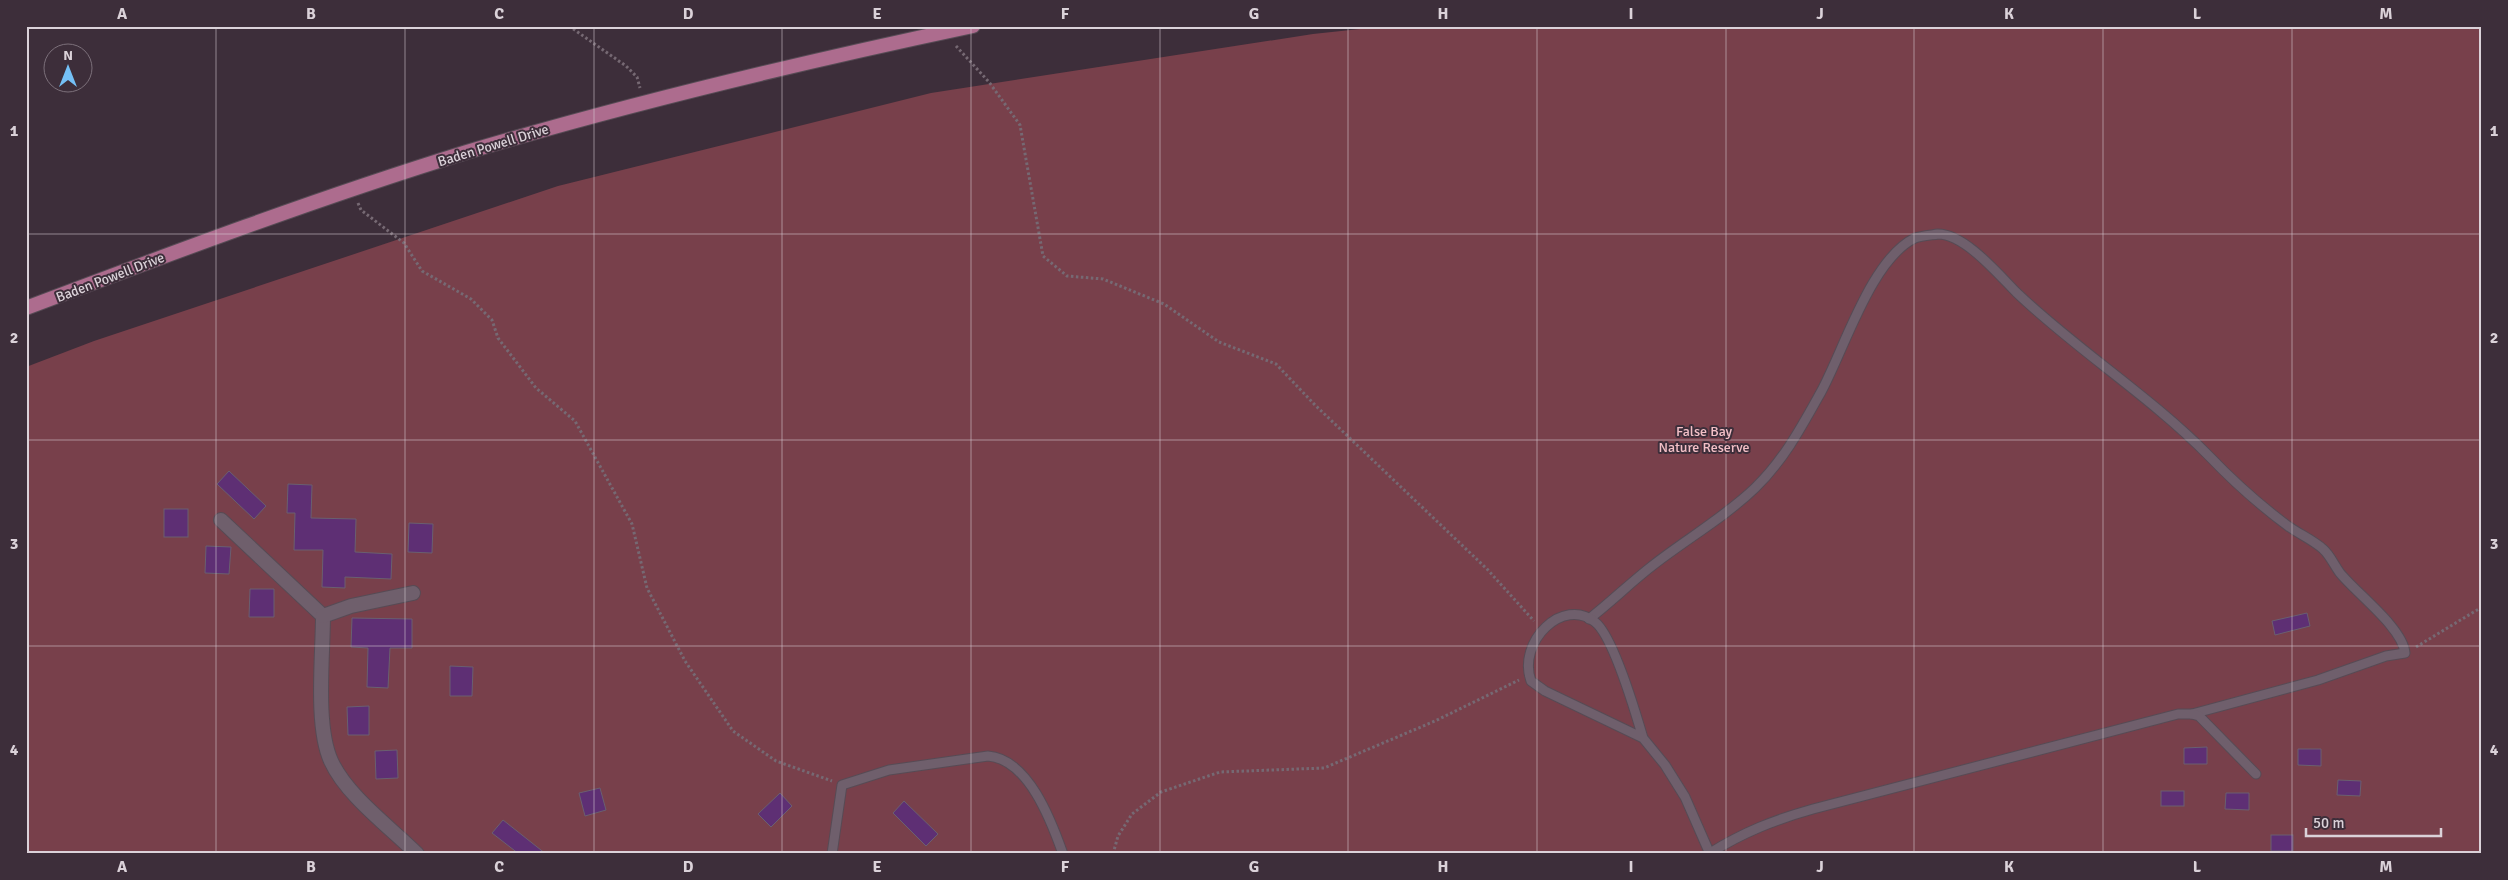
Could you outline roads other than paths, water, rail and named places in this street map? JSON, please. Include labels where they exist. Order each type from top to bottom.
[{"type":"main road","name":"Baden Powell Drive","points":[[26,308],[232,230],[466,153],[644,102],[821,58],[973,26]]},
{"type":"street","points":[[221,520],[323,616],[323,710],[327,748],[331,761],[347,786],[417,854]]},
{"type":"street","points":[[323,616],[350,606],[413,593]]},
{"type":"lane","points":[[1589,619],[1651,567],[1754,489],[1784,456],[1802,426],[1827,382],[1858,314],[1889,260],[1916,238],[1941,234],[1954,239],[1978,255],[2020,296],[2072,341],[2181,428],[2223,470],[2287,526],[2323,549],[2341,574],[2381,615],[2404,643],[2405,653],[2386,656],[2318,680],[2192,714],[2178,714],[2112,730],[1813,809],[1751,830],[1710,853],[1684,797],[1665,765],[1643,738],[1622,674],[1598,625],[1589,619],[1576,616],[1565,617],[1541,629],[1531,649],[1529,675],[1531,682],[1545,691],[1643,738]]},
{"type":"lane","points":[[2192,714],[2207,723],[2256,774]]},
{"type":"lane","points":[[832,854],[842,785],[889,770],[988,756],[1003,759],[1026,777],[1055,833],[1063,854]]},
{"type":"park label","name":"False Bay Nature Reserve","points":[[1704,440]]}]
